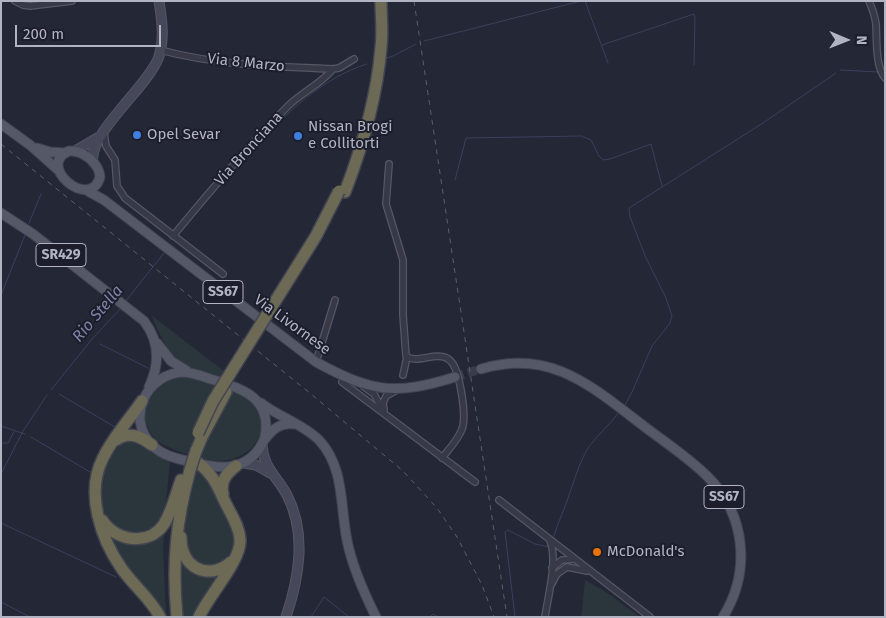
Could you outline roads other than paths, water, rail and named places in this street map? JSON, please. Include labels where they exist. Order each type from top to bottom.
[{"type":"highway","points":[[97,506],[106,526],[118,535],[132,539],[147,537],[164,524],[202,437],[226,392],[316,249],[330,223],[342,192],[358,138],[371,84],[376,42],[376,1]]},
{"type":"highway","points":[[171,617],[168,583],[174,506],[198,432],[213,401],[342,192],[357,161],[373,104],[382,45],[381,1]]},
{"type":"highway","points":[[144,398],[109,446],[101,461],[96,477],[97,506],[104,537],[115,558],[152,604],[160,617]]},
{"type":"highway","points":[[109,446],[119,438],[128,435],[139,436],[152,445]]},
{"type":"highway","points":[[224,499],[222,481],[239,464]]},
{"type":"highway","points":[[177,617],[175,547],[188,467]]},
{"type":"highway","points":[[188,467],[212,475],[236,524],[240,538],[240,548],[199,617]]},
{"type":"highway","points":[[184,494],[181,543],[186,560],[196,568],[213,571],[224,567],[234,559]]},
{"type":"main road","points":[[86,190],[94,187],[98,181],[100,172],[93,162],[92,153],[99,138],[155,64],[160,50],[163,31],[159,1]]},
{"type":"main road","name":"Via Livornese","points":[[1,124],[30,145],[58,170],[62,177],[78,188],[86,190],[104,200],[316,362],[347,380]]},
{"type":"main road","points":[[58,170],[59,160],[70,152],[99,138]]},
{"type":"main road","name":"Via Livornese","points":[[30,145],[50,152],[70,152],[93,162]]},
{"type":"main road","points":[[98,181],[104,200]]},
{"type":"main road","name":"SR429","points":[[1,212],[33,234],[144,321],[154,340],[171,361],[190,372]]},
{"type":"main road","name":"SR429","points":[[144,398],[156,367],[157,352],[154,340]]},
{"type":"main road","name":"SS67","points":[[481,369],[498,364],[516,362],[551,368],[579,379],[698,467],[716,486],[728,503],[739,533],[741,563],[735,593],[723,617]]},
{"type":"main road","points":[[297,424],[279,425],[271,431],[252,457],[239,464],[222,468],[188,467],[152,445],[141,423],[144,398],[156,382],[166,375],[190,372],[241,388],[275,413],[297,424],[310,432],[329,453],[334,463],[339,480],[348,549],[362,588],[376,617]]},
{"type":"main road","name":"SS67","points":[[347,380],[374,387],[403,389],[424,386],[454,377]]},
{"type":"main road","points":[[257,400],[266,420],[263,442],[264,459],[291,504],[299,538],[298,572],[286,617]]},
{"type":"main road","points":[[239,464],[260,466],[272,474]]},
{"type":"street","points":[[14,1],[26,6],[72,1]]},
{"type":"street","points":[[869,1],[875,17],[876,44],[880,67],[882,76],[885,78]]},
{"type":"street","name":"Via 8 Marzo","points":[[160,50],[185,56],[239,64],[333,69]]},
{"type":"street","points":[[333,69],[339,68],[354,59]]},
{"type":"street","name":"Via Bronciana","points":[[173,236],[237,160],[277,117],[296,98],[328,75],[333,69]]},
{"type":"street","points":[[99,138],[106,146]]},
{"type":"street","points":[[99,138],[115,160],[117,186],[121,194],[223,274]]},
{"type":"street","points":[[389,164],[386,204],[403,260],[403,315],[407,357],[403,375]]},
{"type":"street","points":[[316,362],[335,300]]},
{"type":"street","points":[[407,357],[413,359],[443,357],[451,362],[456,371],[463,424],[457,438],[442,458]]},
{"type":"street","name":"Via Livornese","points":[[347,380],[374,394],[386,415]]},
{"type":"street","name":"Via Livornese","points":[[347,380],[386,415],[474,482]]},
{"type":"street","name":"SS67","points":[[386,415],[383,402],[386,396],[396,390],[403,389]]},
{"type":"street","points":[[499,500],[650,617]]},
{"type":"street","points":[[544,617],[552,568],[552,547],[549,539]]},
{"type":"street","points":[[552,568],[562,560],[575,559]]},
{"type":"street","points":[[550,587],[557,574],[567,567],[578,568],[597,576]]},
{"type":"waterway","name":"Rio Stella","points":[[424,41],[581,1]]},
{"type":"waterway","points":[[585,1],[608,63]]},
{"type":"waterway","points":[[602,45],[694,14],[694,65]]},
{"type":"waterway","name":"Rio Stella","points":[[384,59],[416,44]]},
{"type":"waterway","name":"Rio Stella","points":[[263,137],[311,94],[337,77],[367,64]]},
{"type":"waterway","points":[[840,70],[878,72]]},
{"type":"waterway","points":[[625,405],[652,346],[670,323],[672,316],[666,298],[646,258],[630,217],[629,208],[763,123],[836,73]]},
{"type":"waterway","points":[[455,180],[466,138],[582,136],[591,140],[603,160],[651,144],[662,186]]},
{"type":"waterway","points":[[29,223],[41,194]]},
{"type":"waterway","points":[[1,295],[25,235]]},
{"type":"waterway","name":"Rio Stella","points":[[125,302],[164,253]]},
{"type":"waterway","name":"Rio Stella","points":[[51,390],[92,339],[122,307]]},
{"type":"waterway","points":[[100,344],[148,368]]},
{"type":"waterway","points":[[59,394],[115,427]]},
{"type":"waterway","name":"Rio Stella","points":[[1,474],[23,431],[47,395]]},
{"type":"waterway","points":[[554,536],[577,471],[588,448],[619,412]]},
{"type":"waterway","points":[[1,426],[25,434]]},
{"type":"waterway","points":[[1,443],[8,443],[15,430]]},
{"type":"waterway","points":[[31,437],[90,472]]},
{"type":"waterway","points":[[1,523],[116,577]]},
{"type":"waterway","points":[[515,617],[505,532],[508,530],[535,544],[550,547]]},
{"type":"waterway","points":[[311,617],[324,597],[349,617]]},
{"type":"waterway","points":[[1,602],[30,617]]},
{"type":"waterway","points":[[430,617],[433,614],[438,617]]},
{"type":"tunnel","points":[[455,377],[481,369]]},
{"type":"railway","points":[[414,1],[507,617]]},
{"type":"railway","points":[[1,144],[311,394],[403,471],[437,508],[457,537],[482,585],[494,617]]},
{"type":"place","name":"Opel Sevar","points":[[137,135]]},
{"type":"place","name":"Nissan Brogi e Collitorti","points":[[298,136]]},
{"type":"place","name":"McDonald's","points":[[597,552]]}]
